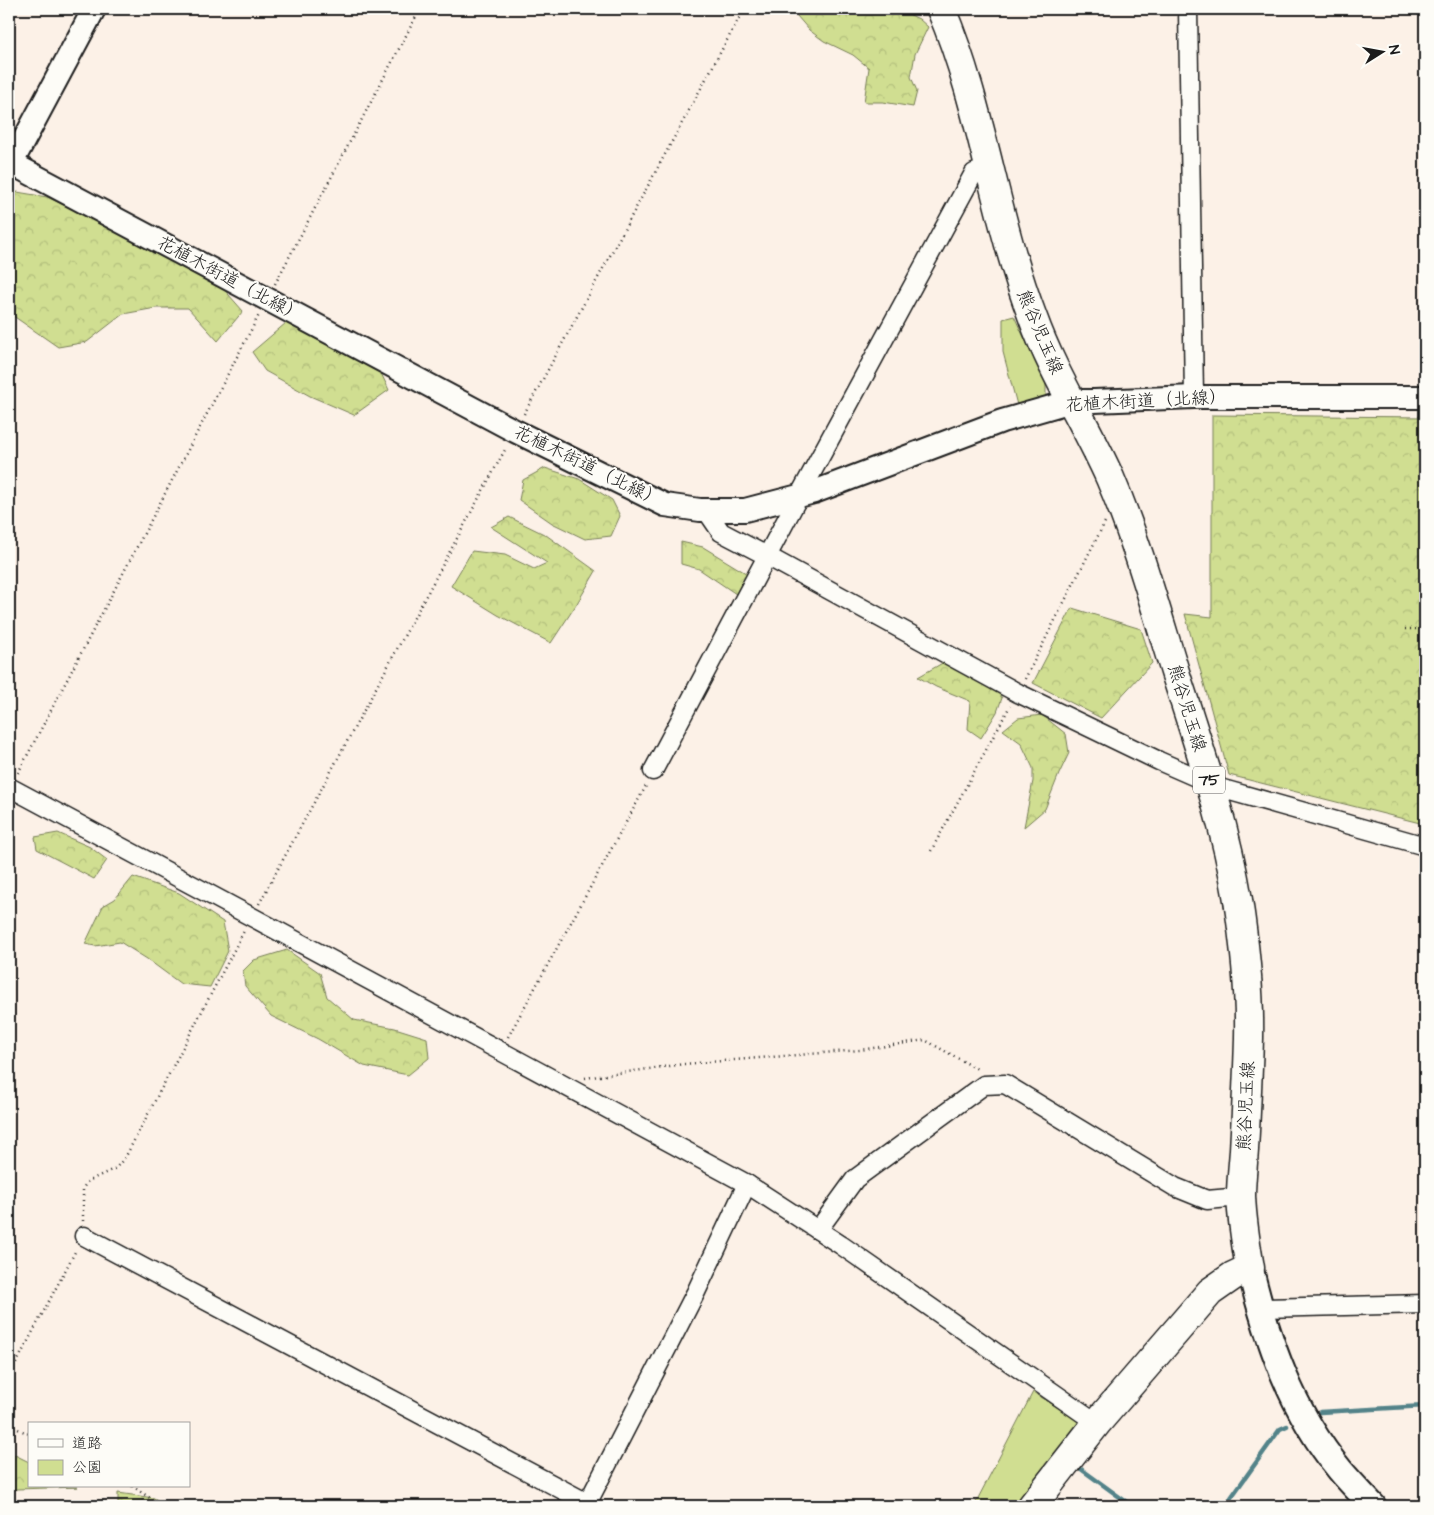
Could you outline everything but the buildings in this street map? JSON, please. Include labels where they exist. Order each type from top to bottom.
[{"type":"main road","name":"熊谷児玉線","points":[[941,9],[960,59],[973,101],[1006,237],[1021,287],[1045,348],[1091,438],[1124,512],[1211,784],[1232,869],[1242,926],[1249,1033],[1241,1197],[1250,1268]]},
{"type":"main road","points":[[1032,1506],[1096,1422],[1210,1292],[1233,1276],[1250,1268],[1259,1308],[1294,1399],[1339,1469],[1374,1506]]},
{"type":"street","points":[[9,165],[94,9]]},
{"type":"street","points":[[1188,9],[1194,397]]},
{"type":"street","name":"花植木街道（北線）","points":[[9,165],[515,431],[664,505],[706,510],[745,510],[814,492],[1002,421],[1072,401],[1194,397],[1425,397]]},
{"type":"street","points":[[653,771],[974,173],[990,167]]},
{"type":"street","points":[[706,510],[720,532],[1018,693],[1159,761],[1211,784],[1425,846]]},
{"type":"street","points":[[10,788],[747,1184],[818,1230],[1096,1422]]},
{"type":"street","points":[[818,1230],[855,1179],[984,1085],[1005,1084],[1175,1187],[1207,1200],[1241,1197]]},
{"type":"street","points":[[84,1236],[589,1505],[696,1292],[747,1184]]},
{"type":"street","points":[[1259,1308],[1425,1304]]},
{"type":"path","points":[[10,788],[420,9]]},
{"type":"path","points":[[9,1377],[84,1236],[83,1188],[88,1181],[116,1168],[126,1156],[252,917],[744,9]]},
{"type":"path","points":[[1405,629],[1425,629]]},
{"type":"path","points":[[500,1051],[653,771]]},
{"type":"path","points":[[558,1082],[684,1064],[860,1050],[925,1040],[1005,1084]]},
{"type":"path","points":[[9,1425],[28,1434]]},
{"type":"path","points":[[135,1488],[162,1506]]},
{"type":"green space","points":[[791,9],[898,9],[919,19],[928,27],[915,54],[911,77],[917,91],[913,107],[883,102],[864,102],[869,68],[853,55],[824,41],[809,30]]},
{"type":"green space","points":[[17,192],[47,197],[128,235],[221,286],[243,311],[218,341],[188,308],[156,308],[123,314],[87,342],[58,347],[9,313],[9,206]]},
{"type":"green space","points":[[1014,316],[1046,384],[1046,396],[1017,405],[1003,352],[1003,319]]},
{"type":"green space","points":[[286,323],[329,341],[379,369],[389,390],[354,415],[310,396],[265,371],[252,352]]},
{"type":"green space","points":[[1212,415],[1425,417],[1424,824],[1229,775],[1185,614],[1212,617]]},
{"type":"green space","points":[[545,468],[579,479],[612,500],[620,516],[611,536],[585,539],[552,523],[519,500],[523,480]]},
{"type":"green space","points":[[509,517],[546,535],[596,571],[551,643],[498,615],[451,586],[472,551],[505,555],[534,569],[547,563],[491,527]]},
{"type":"green space","points":[[681,542],[703,547],[749,575],[736,594],[699,569],[681,564]]},
{"type":"green space","points":[[1072,608],[1141,629],[1152,663],[1101,718],[1033,683]]},
{"type":"green space","points":[[946,661],[994,687],[1002,698],[997,712],[981,738],[968,729],[970,701],[936,687],[918,677]]},
{"type":"green space","points":[[1042,715],[1066,734],[1069,753],[1045,809],[1024,827],[1033,781],[1033,768],[1021,743],[1003,730],[1018,718]]},
{"type":"green space","points":[[58,833],[90,847],[107,860],[94,879],[37,849],[35,837]]},
{"type":"green space","points":[[133,877],[179,893],[223,922],[228,951],[210,987],[181,984],[120,942],[95,946],[85,944],[103,906],[115,899]]},
{"type":"green space","points":[[287,950],[320,973],[327,997],[354,1020],[395,1028],[427,1038],[429,1058],[408,1075],[364,1066],[318,1039],[271,1016],[245,986],[243,971],[254,960]]},
{"type":"green space","points":[[1033,1392],[1079,1421],[1013,1506],[974,1506]]},
{"type":"green space","points":[[9,1452],[28,1462],[28,1488],[48,1488],[17,1489],[9,1490]]},
{"type":"green space","points":[[118,1493],[154,1498],[166,1506],[118,1506]]},
{"type":"waterway","points":[[1320,1412],[1425,1406]]},
{"type":"waterway","points":[[1225,1506],[1280,1429],[1287,1426]]},
{"type":"waterway","points":[[1081,1469],[1132,1506]]}]
